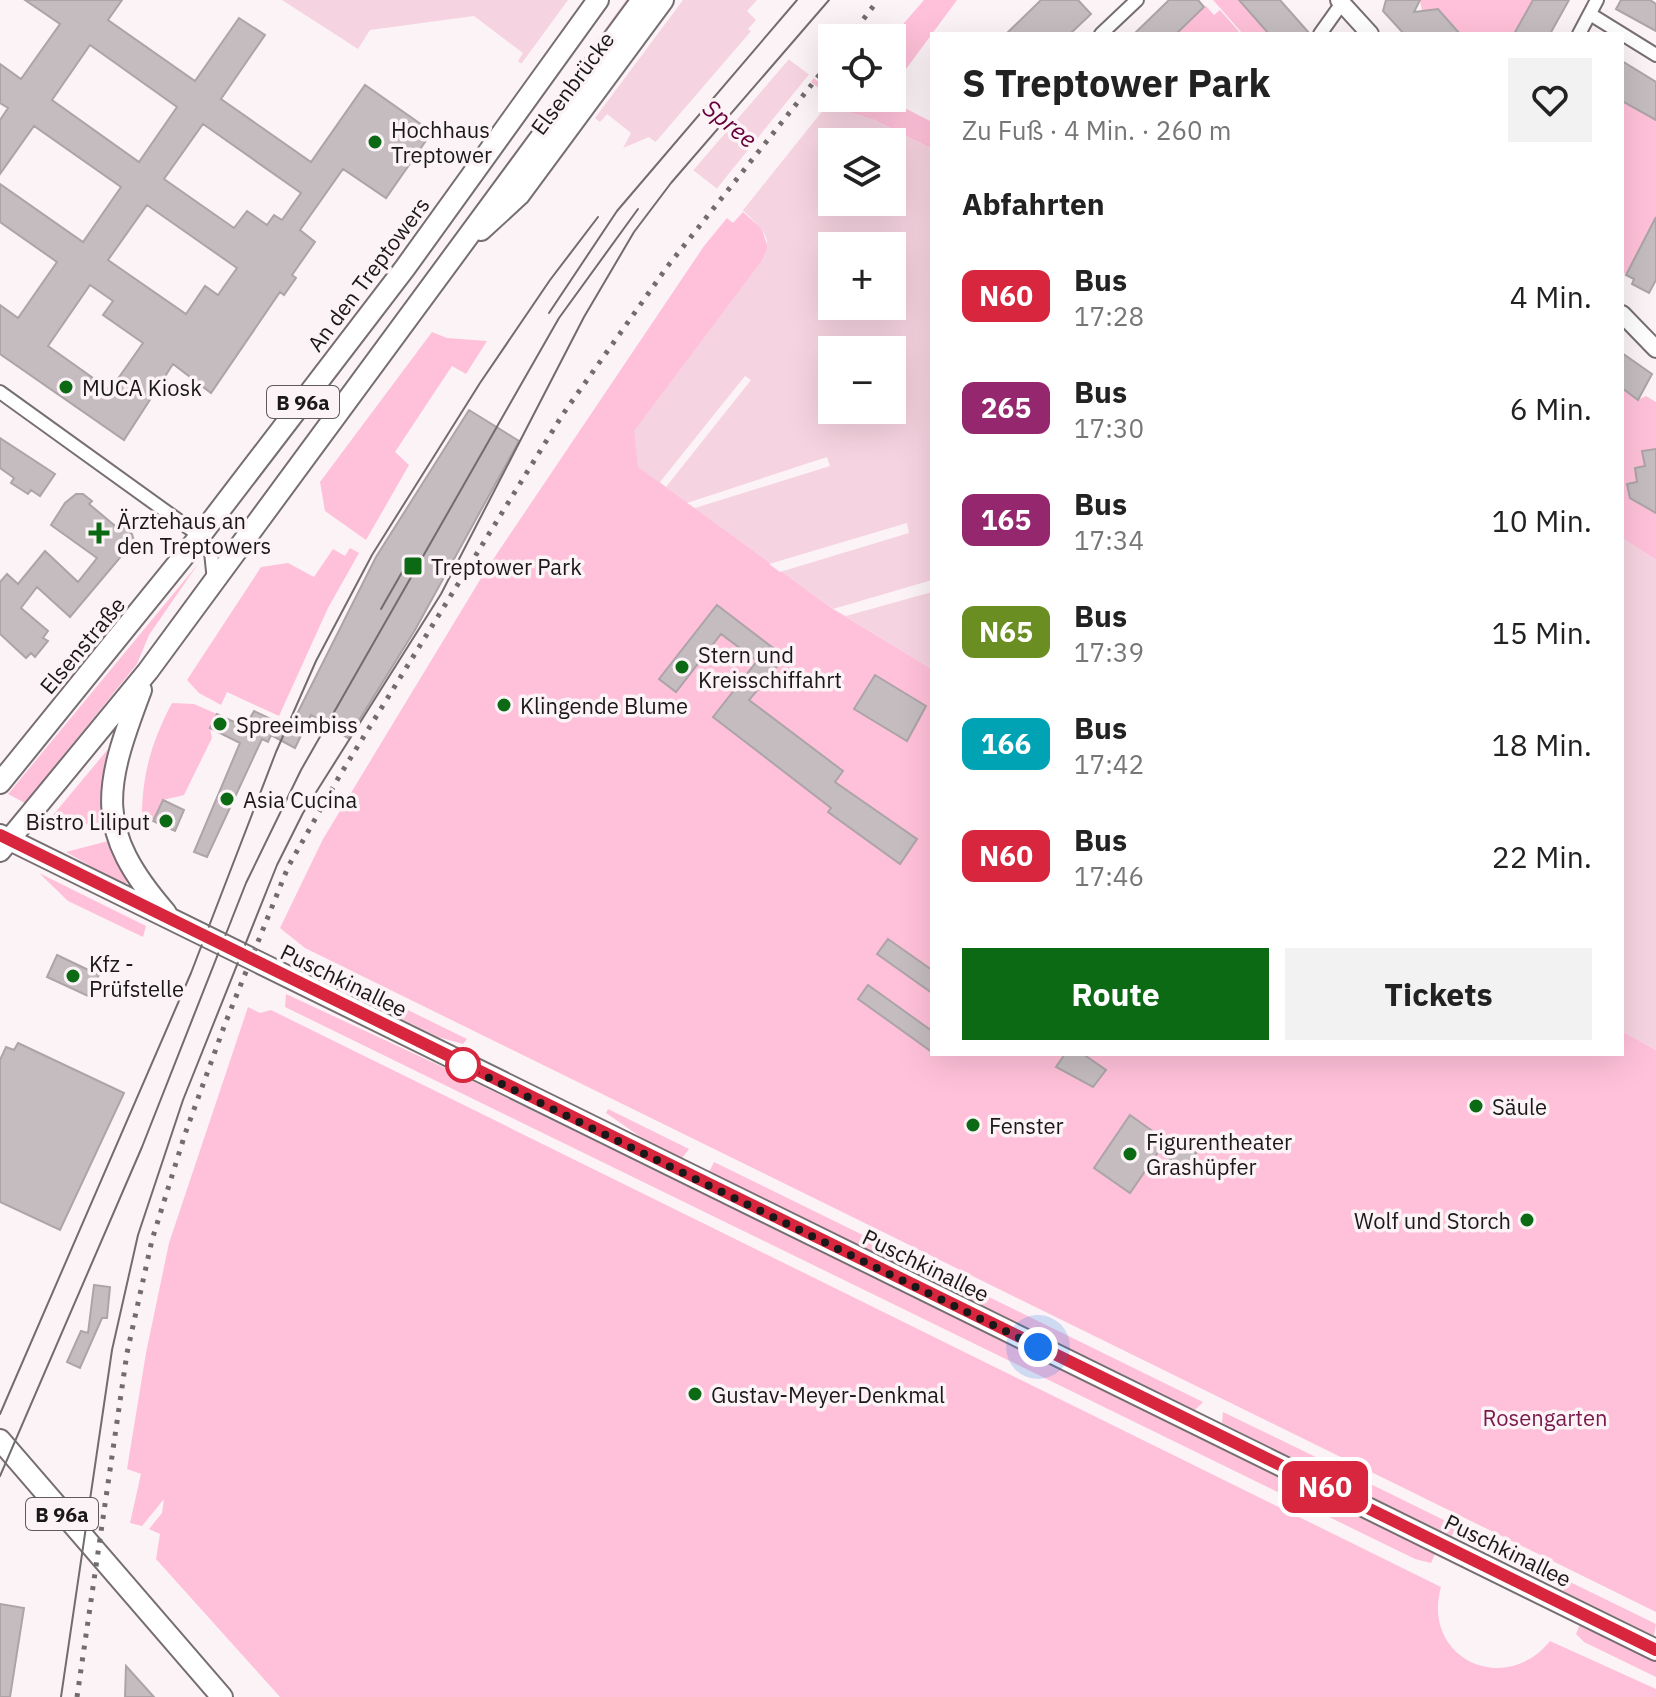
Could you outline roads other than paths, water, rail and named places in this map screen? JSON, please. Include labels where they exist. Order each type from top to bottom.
[{"type":"main road","name":"Elsenbrücke","points":[[486,154],[598,0]]},
{"type":"main road","name":"Elsenbrücke","points":[[511,190],[642,0]]},
{"type":"main road","name":"Elsenbrücke","points":[[511,190],[663,0]]},
{"type":"main road","name":"An den Treptowers","points":[[200,536],[405,268],[486,154]]},
{"type":"main road","name":"B 96a","points":[[148,671],[458,252],[511,190]]},
{"type":"main road","name":"Elsenstraße","points":[[0,783],[200,536]]},
{"type":"main road","name":"Puschkinallee","points":[[148,671],[114,768],[115,826],[126,863],[175,924]]},
{"type":"main road","points":[[3,842],[148,671]]},
{"type":"main road","name":"Puschkinallee","points":[[3,842],[1656,1650]]},
{"type":"main road","name":"B 96a","points":[[0,1440],[222,1697]]},
{"type":"street","points":[[1103,32],[1137,0]]},
{"type":"street","points":[[1580,32],[1597,0]]},
{"type":"street","points":[[1321,32],[1341,2],[1368,32]]},
{"type":"street","points":[[1590,14],[1619,32]]},
{"type":"street","points":[[1624,35],[1656,55]]},
{"type":"street","points":[[1624,316],[1654,344]]},
{"type":"street","points":[[0,392],[200,536],[211,552],[214,581]]},
{"type":"water","name":"Spree","points":[[282,0],[757,0],[747,11],[756,20],[748,29],[811,76],[806,83],[818,92],[818,112],[848,112],[890,128],[818,128],[818,216],[906,216],[906,136],[930,148],[930,668],[833,609],[638,467],[634,431],[763,259],[767,241],[765,235],[731,200],[649,137],[623,148],[631,133],[607,114],[600,122],[518,61],[523,53],[474,16],[370,30],[358,49]]},
{"type":"water","points":[[1624,539],[1656,560],[1656,1050],[1624,1032]]},
{"type":"tram line","points":[[549,313],[617,211],[797,0]]},
{"type":"tram line","points":[[61,1697],[112,1350],[138,1235],[183,1100],[277,865],[303,813],[441,594],[584,317],[634,232],[671,183],[829,0]]},
{"type":"tram line","points":[[0,1476],[142,1147],[246,883],[301,770],[559,318],[638,209]]},
{"type":"tram line","points":[[0,1414],[191,973],[276,752],[316,661],[372,555],[480,383],[550,280],[598,217]]},
{"type":"tram line","points":[[381,609],[409,560]]},
{"type":"railway","points":[[860,24],[878,0]]},
{"type":"railway","points":[[77,1697],[127,1353],[152,1240],[185,1134],[225,1024],[288,867],[340,775],[563,414],[667,267],[818,77]]},
{"type":"place","name":"Hochhaus Treptower","points":[[375,142]]},
{"type":"place","name":"MUCA Kiosk","points":[[66,387]]},
{"type":"place","name":"Ärztehaus an den Treptowers","points":[[99,533]]},
{"type":"place","name":"Treptower Park","points":[[413,566]]},
{"type":"place","name":"Stern und Kreisschiffahrt","points":[[682,667]]},
{"type":"place","name":"Klingende Blume","points":[[504,705]]},
{"type":"place","name":"Spreeimbiss","points":[[220,724]]},
{"type":"place","name":"Asia Cucina","points":[[227,799]]},
{"type":"place","name":"Bistro Liliput","points":[[166,821]]},
{"type":"place","name":"Kfz - Prüfstelle","points":[[73,976]]},
{"type":"place","name":"Säule","points":[[1476,1106]]},
{"type":"place","name":"Fenster","points":[[973,1125]]},
{"type":"place","name":"Figurentheater Grashüpfer","points":[[1130,1154]]},
{"type":"place","name":"Wolf und Storch","points":[[1527,1220]]},
{"type":"place","name":"Gustav-Meyer-Denkmal","points":[[695,1394]]},
{"type":"park label","name":"Rosengarten","points":[[1545,1417]]}]
